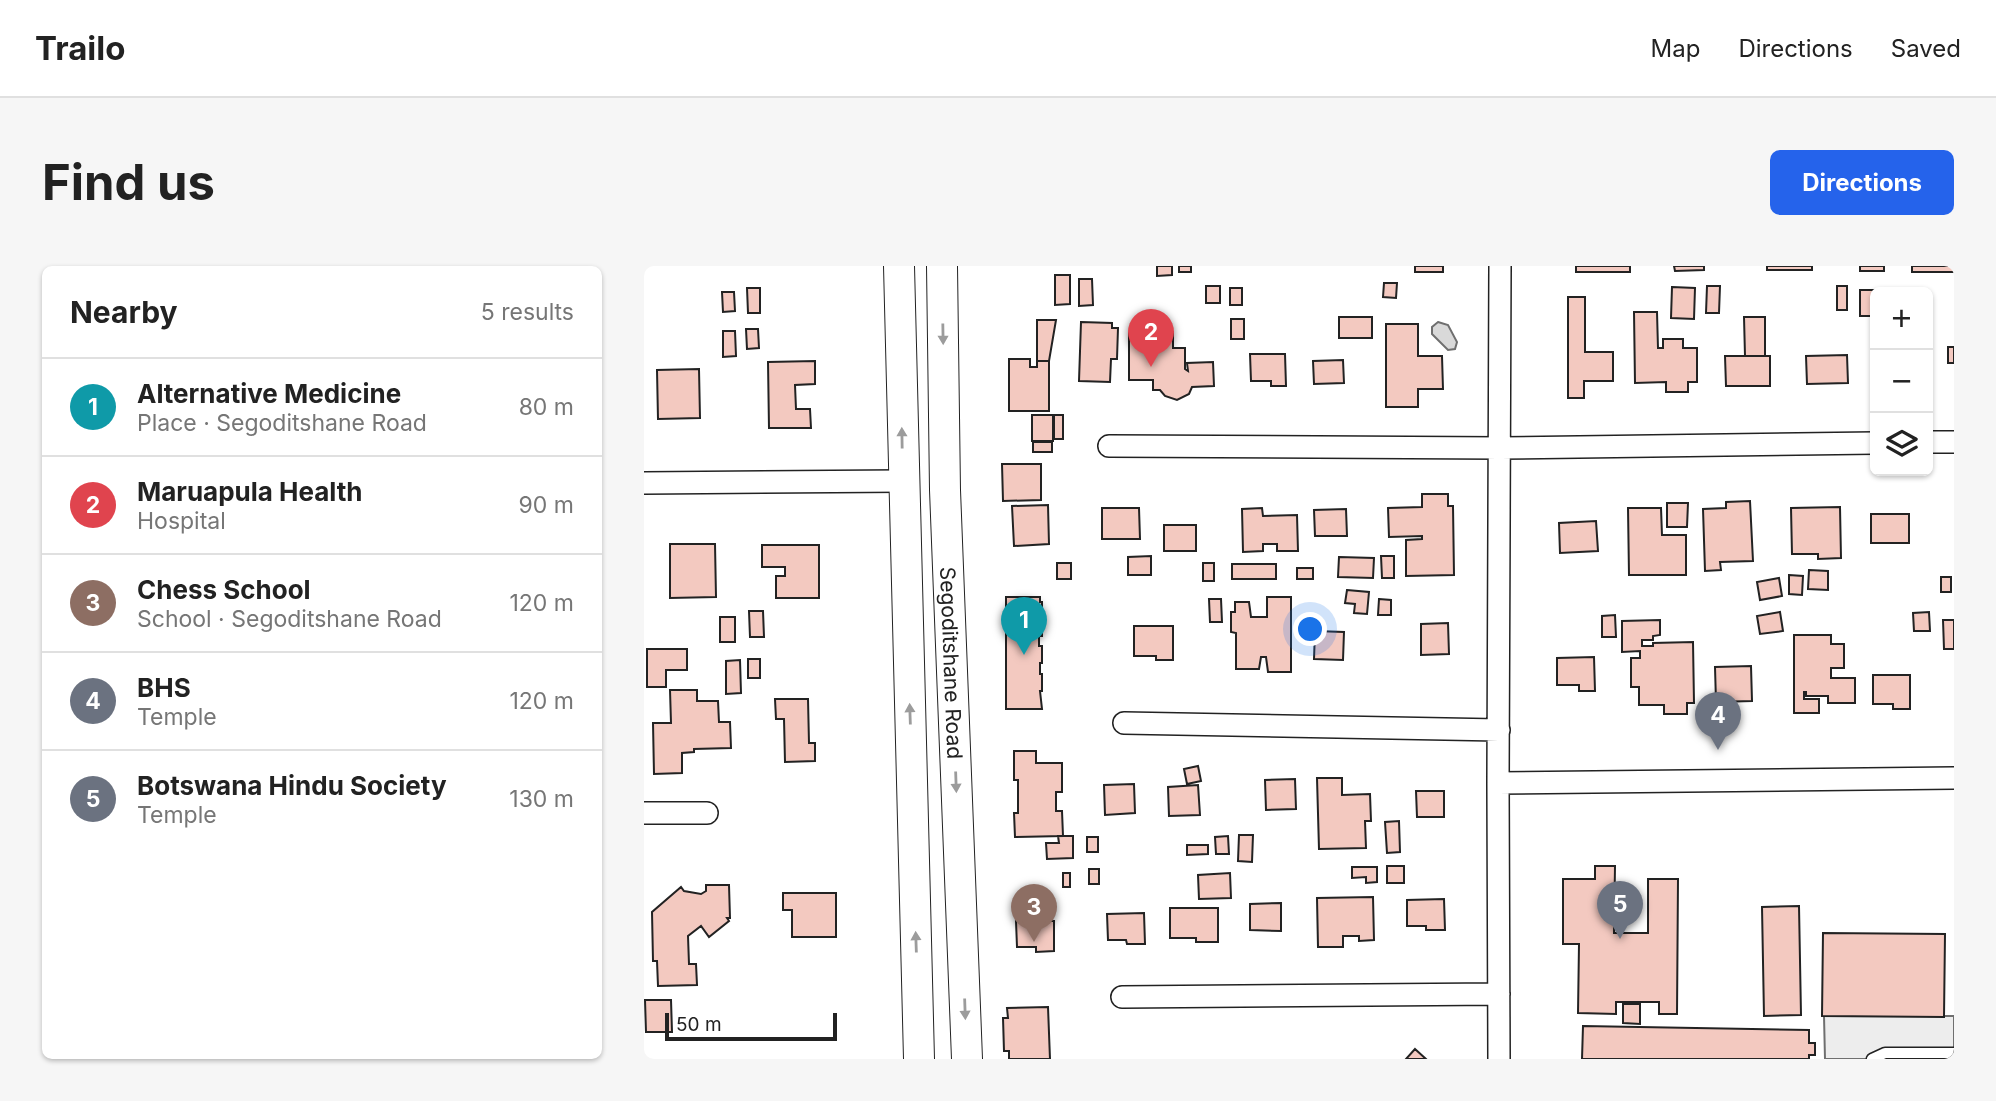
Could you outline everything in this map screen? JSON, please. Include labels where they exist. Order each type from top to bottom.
[{"type":"main road","name":"Segoditshane Road","points":[[899,266],[919,1059]]},
{"type":"main road","name":"Segoditshane Road","points":[[942,266],[945,490],[967,1059]]},
{"type":"street","points":[[1499,1059],[1500,266]]},
{"type":"street","points":[[1933,442],[1954,442]]},
{"type":"street","points":[[1109,446],[1500,449],[1870,443]]},
{"type":"street","points":[[644,483],[903,481]]},
{"type":"street","points":[[1124,723],[1499,730]]},
{"type":"street","points":[[1498,783],[1954,778]]},
{"type":"street","points":[[644,813],[707,813]]},
{"type":"street","points":[[1122,997],[1499,994]]},
{"type":"lane","points":[[1872,1059],[1885,1053],[1954,1053]]},
{"type":"shaded area","points":[[1438,322],[1448,325],[1457,342],[1455,349],[1448,350],[1432,334],[1432,327]]},
{"type":"shaded area","points":[[1824,1016],[1954,1016],[1954,1059],[1825,1059]]},
{"type":"building","points":[[1157,266],[1172,266],[1172,275],[1157,276]]},
{"type":"building","points":[[1179,266],[1191,266],[1191,272],[1179,272]]},
{"type":"building","points":[[1415,266],[1443,266],[1443,272],[1415,272]]},
{"type":"building","points":[[1576,266],[1630,266],[1630,272],[1576,272]]},
{"type":"building","points":[[1674,266],[1704,266],[1704,270],[1675,271]]},
{"type":"building","points":[[1767,266],[1812,266],[1812,270],[1767,270]]},
{"type":"building","points":[[1860,266],[1884,266],[1884,271],[1860,271]]},
{"type":"building","points":[[1912,266],[1954,266],[1954,272],[1912,272]]},
{"type":"building","points":[[1055,275],[1070,275],[1070,304],[1055,305]]},
{"type":"building","points":[[1079,279],[1092,279],[1093,305],[1079,306]]},
{"type":"building","points":[[1384,283],[1397,283],[1396,298],[1383,297]]},
{"type":"building","points":[[1206,286],[1220,286],[1220,303],[1206,303]]},
{"type":"building","points":[[1707,286],[1720,286],[1719,313],[1706,313]]},
{"type":"building","points":[[1837,286],[1847,286],[1847,310],[1837,310]]},
{"type":"building","points":[[1672,287],[1695,288],[1694,319],[1671,318]]},
{"type":"building","points":[[747,288],[760,288],[760,313],[748,313]]},
{"type":"building","points":[[1230,288],[1242,288],[1242,305],[1230,305]]},
{"type":"building","points":[[1860,290],[1870,290],[1870,316],[1860,316]]},
{"type":"building","points":[[722,292],[734,292],[735,311],[723,312]]},
{"type":"building","points":[[1568,297],[1585,297],[1585,352],[1613,352],[1613,381],[1584,381],[1584,398],[1568,398]]},
{"type":"building","points":[[1634,312],[1657,312],[1658,348],[1663,348],[1663,339],[1683,339],[1683,348],[1697,348],[1697,382],[1688,382],[1688,392],[1666,392],[1666,382],[1635,383]]},
{"type":"building","points":[[1339,317],[1372,317],[1372,338],[1339,338]]},
{"type":"building","points":[[1744,317],[1765,317],[1765,356],[1745,356]]},
{"type":"building","points":[[1231,319],[1244,319],[1244,339],[1231,339]]},
{"type":"building","points":[[1037,320],[1056,320],[1049,361],[1037,361]]},
{"type":"building","points":[[1081,322],[1112,323],[1112,328],[1118,328],[1117,359],[1111,359],[1110,382],[1079,381]]},
{"type":"building","points":[[1386,324],[1418,324],[1418,356],[1442,356],[1443,389],[1418,389],[1418,407],[1386,407]]},
{"type":"building","points":[[746,329],[758,329],[759,348],[747,349]]},
{"type":"building","points":[[723,331],[735,331],[736,356],[723,357]]},
{"type":"building","points":[[1173,332],[1173,348],[1185,348],[1185,369],[1188,371],[1187,363],[1213,362],[1214,386],[1192,387],[1189,394],[1177,400],[1165,396],[1160,390],[1153,390],[1153,380],[1129,380],[1129,333]]},
{"type":"building","points":[[1948,347],[1954,347],[1954,363],[1948,363]]},
{"type":"building","points":[[1250,354],[1285,354],[1286,386],[1271,386],[1271,381],[1251,381]]},
{"type":"building","points":[[1847,355],[1848,383],[1807,384],[1806,356]]},
{"type":"building","points":[[1725,356],[1770,356],[1770,386],[1726,386]]},
{"type":"building","points":[[1009,359],[1030,359],[1030,367],[1037,367],[1037,361],[1049,361],[1049,411],[1009,411]]},
{"type":"building","points":[[1343,360],[1344,383],[1314,384],[1313,361]]},
{"type":"building","points":[[815,361],[815,384],[795,385],[796,409],[810,409],[811,428],[769,428],[768,362]]},
{"type":"building","points":[[699,369],[700,418],[658,419],[657,370]]},
{"type":"building","points":[[1032,415],[1053,415],[1053,441],[1032,441]]},
{"type":"building","points":[[1054,415],[1063,415],[1063,439],[1054,439]]},
{"type":"building","points":[[1033,442],[1052,442],[1052,452],[1033,452]]},
{"type":"building","points":[[1002,464],[1041,464],[1041,500],[1003,501]]},
{"type":"building","points":[[1422,494],[1448,494],[1448,506],[1453,506],[1454,575],[1406,576],[1406,540],[1422,539],[1422,536],[1389,537],[1388,508],[1422,507]]},
{"type":"building","points":[[1750,501],[1753,561],[1720,562],[1721,570],[1705,571],[1703,509],[1726,508],[1726,502]]},
{"type":"building","points":[[1667,503],[1688,503],[1687,527],[1667,527]]},
{"type":"building","points":[[1048,505],[1049,544],[1014,546],[1012,506]]},
{"type":"building","points":[[1840,507],[1841,558],[1818,559],[1818,554],[1792,554],[1791,508]]},
{"type":"building","points":[[1102,508],[1139,508],[1140,539],[1102,539]]},
{"type":"building","points":[[1262,508],[1263,516],[1297,515],[1298,551],[1277,551],[1277,544],[1263,544],[1263,551],[1243,552],[1242,509]]},
{"type":"building","points":[[1628,508],[1661,508],[1662,535],[1686,535],[1686,575],[1629,575]]},
{"type":"building","points":[[1346,509],[1347,536],[1315,536],[1314,510]]},
{"type":"building","points":[[1871,514],[1909,514],[1909,543],[1871,543]]},
{"type":"building","points":[[1596,521],[1598,551],[1560,553],[1559,523]]},
{"type":"building","points":[[1164,525],[1196,525],[1196,551],[1164,551]]},
{"type":"building","points":[[670,544],[715,544],[716,597],[670,598]]},
{"type":"building","points":[[762,545],[819,545],[819,598],[776,598],[776,576],[785,576],[785,567],[762,567]]},
{"type":"building","points":[[1151,556],[1151,575],[1128,575],[1128,557]]},
{"type":"building","points":[[1381,556],[1394,556],[1394,578],[1382,578]]},
{"type":"building","points":[[1339,557],[1374,558],[1373,578],[1338,577]]},
{"type":"building","points":[[1057,563],[1071,563],[1071,579],[1057,579]]},
{"type":"building","points":[[1203,563],[1214,563],[1214,581],[1203,581]]},
{"type":"building","points":[[1232,564],[1276,564],[1276,579],[1232,579]]},
{"type":"building","points":[[1297,568],[1313,568],[1313,579],[1297,579]]},
{"type":"building","points":[[1809,570],[1828,571],[1828,590],[1808,589]]},
{"type":"building","points":[[1789,575],[1803,576],[1802,595],[1789,594]]},
{"type":"building","points":[[1941,577],[1951,577],[1951,592],[1941,592]]},
{"type":"building","points":[[1779,578],[1782,596],[1760,600],[1757,582]]},
{"type":"building","points":[[1347,590],[1369,592],[1367,614],[1354,613],[1355,604],[1345,603]]},
{"type":"building","points":[[1006,597],[1040,597],[1042,602],[1042,610],[1039,610],[1042,636],[1039,636],[1039,646],[1042,646],[1042,709],[1006,709]]},
{"type":"building","points":[[1267,597],[1291,597],[1291,672],[1268,672],[1266,657],[1261,657],[1259,669],[1236,669],[1236,633],[1231,632],[1231,612],[1235,612],[1235,602],[1249,602],[1251,617],[1267,617]]},
{"type":"building","points":[[1209,599],[1221,599],[1222,622],[1210,622]]},
{"type":"building","points":[[1379,599],[1391,600],[1391,615],[1378,615]]},
{"type":"building","points":[[749,611],[763,611],[764,637],[750,637]]},
{"type":"building","points":[[1780,612],[1783,631],[1760,634],[1757,616]]},
{"type":"building","points":[[1929,612],[1930,631],[1914,631],[1913,613]]},
{"type":"building","points":[[1615,615],[1616,637],[1602,637],[1602,616]]},
{"type":"building","points":[[720,617],[735,617],[735,642],[720,642]]},
{"type":"building","points":[[1660,620],[1660,635],[1653,636],[1653,640],[1642,640],[1642,646],[1653,646],[1653,643],[1693,642],[1694,703],[1687,703],[1687,714],[1664,714],[1664,705],[1639,705],[1639,687],[1631,687],[1631,658],[1640,658],[1640,651],[1622,652],[1622,621]]},
{"type":"building","points":[[1943,620],[1954,620],[1954,649],[1944,649]]},
{"type":"building","points":[[1448,623],[1449,654],[1421,655],[1421,624]]},
{"type":"building","points":[[1134,626],[1173,626],[1173,660],[1156,660],[1156,656],[1134,656]]},
{"type":"building","points":[[1315,631],[1344,632],[1343,660],[1314,659]]},
{"type":"building","points":[[1794,635],[1831,635],[1831,644],[1844,644],[1844,668],[1831,668],[1831,678],[1855,678],[1855,703],[1828,703],[1828,696],[1806,696],[1804,692],[1804,699],[1819,699],[1819,713],[1794,713]]},
{"type":"building","points":[[647,649],[687,649],[687,670],[666,670],[666,687],[647,687]]},
{"type":"building","points":[[1594,657],[1595,691],[1579,691],[1579,685],[1557,685],[1557,658]]},
{"type":"building","points":[[748,659],[760,659],[760,678],[748,678]]},
{"type":"building","points":[[740,660],[741,693],[726,694],[726,661]]},
{"type":"building","points":[[1751,666],[1752,701],[1716,702],[1715,667]]},
{"type":"building","points":[[1873,675],[1910,675],[1910,709],[1893,709],[1893,704],[1873,704]]},
{"type":"building","points":[[670,690],[697,690],[697,701],[718,701],[719,722],[730,722],[731,748],[694,749],[694,752],[682,753],[682,773],[654,774],[653,723],[671,723]]},
{"type":"building","points":[[775,699],[808,699],[809,743],[815,743],[815,761],[785,762],[784,719],[776,719]]},
{"type":"building","points":[[1014,751],[1036,751],[1036,763],[1062,763],[1062,792],[1056,792],[1056,811],[1062,811],[1063,836],[1015,837],[1014,813],[1018,813],[1018,780],[1014,780]]},
{"type":"building","points":[[1198,766],[1201,781],[1187,784],[1184,769]]},
{"type":"building","points":[[1317,778],[1342,778],[1342,795],[1370,794],[1371,821],[1365,821],[1366,848],[1319,849]]},
{"type":"building","points":[[1295,779],[1296,809],[1266,810],[1265,780]]},
{"type":"building","points":[[1134,784],[1135,813],[1105,815],[1104,785]]},
{"type":"building","points":[[1198,785],[1200,815],[1169,816],[1168,787]]},
{"type":"building","points":[[1416,791],[1444,791],[1444,817],[1417,817]]},
{"type":"building","points":[[1399,821],[1400,852],[1387,853],[1385,822]]},
{"type":"building","points":[[1239,835],[1253,835],[1252,862],[1238,861]]},
{"type":"building","points":[[1058,836],[1073,836],[1073,858],[1047,859],[1046,843],[1059,843]]},
{"type":"building","points":[[1228,836],[1229,854],[1216,854],[1215,837]]},
{"type":"building","points":[[1087,837],[1098,837],[1098,852],[1087,852]]},
{"type":"building","points":[[1187,845],[1208,845],[1208,854],[1187,855]]},
{"type":"building","points":[[1387,866],[1404,866],[1404,883],[1387,883]]},
{"type":"building","points":[[1595,866],[1615,866],[1614,933],[1648,933],[1648,879],[1678,879],[1677,1014],[1659,1014],[1659,1002],[1616,1002],[1616,1014],[1578,1013],[1579,944],[1563,944],[1563,879],[1595,879]]},
{"type":"building","points":[[1352,867],[1377,867],[1377,882],[1366,883],[1366,877],[1352,878]]},
{"type":"building","points":[[1089,869],[1099,869],[1099,884],[1089,884]]},
{"type":"building","points":[[1063,873],[1070,873],[1070,887],[1063,887]]},
{"type":"building","points":[[1230,873],[1231,898],[1199,899],[1198,875]]},
{"type":"building","points":[[706,885],[729,885],[729,921],[709,937],[701,926],[688,936],[689,964],[696,964],[697,985],[658,986],[657,961],[653,961],[652,912],[681,887],[684,891],[701,894],[706,891]]},
{"type":"building","points":[[783,893],[836,893],[836,937],[792,937],[792,910],[783,910]]},
{"type":"building","points":[[1373,897],[1374,940],[1359,941],[1359,936],[1343,936],[1343,947],[1318,947],[1317,898]]},
{"type":"building","points":[[1444,899],[1445,930],[1407,926],[1407,900]]},
{"type":"building","points":[[1281,903],[1281,931],[1250,930],[1250,904]]},
{"type":"building","points":[[1799,906],[1801,1015],[1764,1016],[1762,907]]},
{"type":"building","points":[[1170,908],[1218,908],[1218,942],[1196,942],[1196,938],[1170,938]]},
{"type":"building","points":[[1144,913],[1145,944],[1108,940],[1107,914]]},
{"type":"building","points":[[1016,921],[1054,921],[1054,951],[1036,952],[1036,947],[1017,947]]},
{"type":"building","points":[[1823,933],[1945,934],[1944,1017],[1822,1016]]},
{"type":"building","points":[[645,1000],[671,1000],[672,1032],[646,1032]]},
{"type":"building","points":[[1623,1004],[1640,1004],[1640,1024],[1623,1023]]},
{"type":"building","points":[[1048,1007],[1050,1059],[1009,1059],[1009,1051],[1004,1051],[1003,1018],[1008,1018],[1007,1008]]},
{"type":"building","points":[[1583,1026],[1809,1030],[1809,1043],[1815,1043],[1815,1055],[1809,1055],[1809,1059],[1582,1059]]},
{"type":"building","points":[[1415,1049],[1426,1059],[1406,1059]]},
{"type":"place","name":"Maruapula Health","points":[[1151,367]]},
{"type":"place","name":"Alternative Medicine","points":[[1024,655]]},
{"type":"place","name":"BHS","points":[[1718,750]]},
{"type":"place","name":"Botswana Hindu Society","points":[[1620,939]]},
{"type":"place","name":"Chess School","points":[[1034,942]]}]
